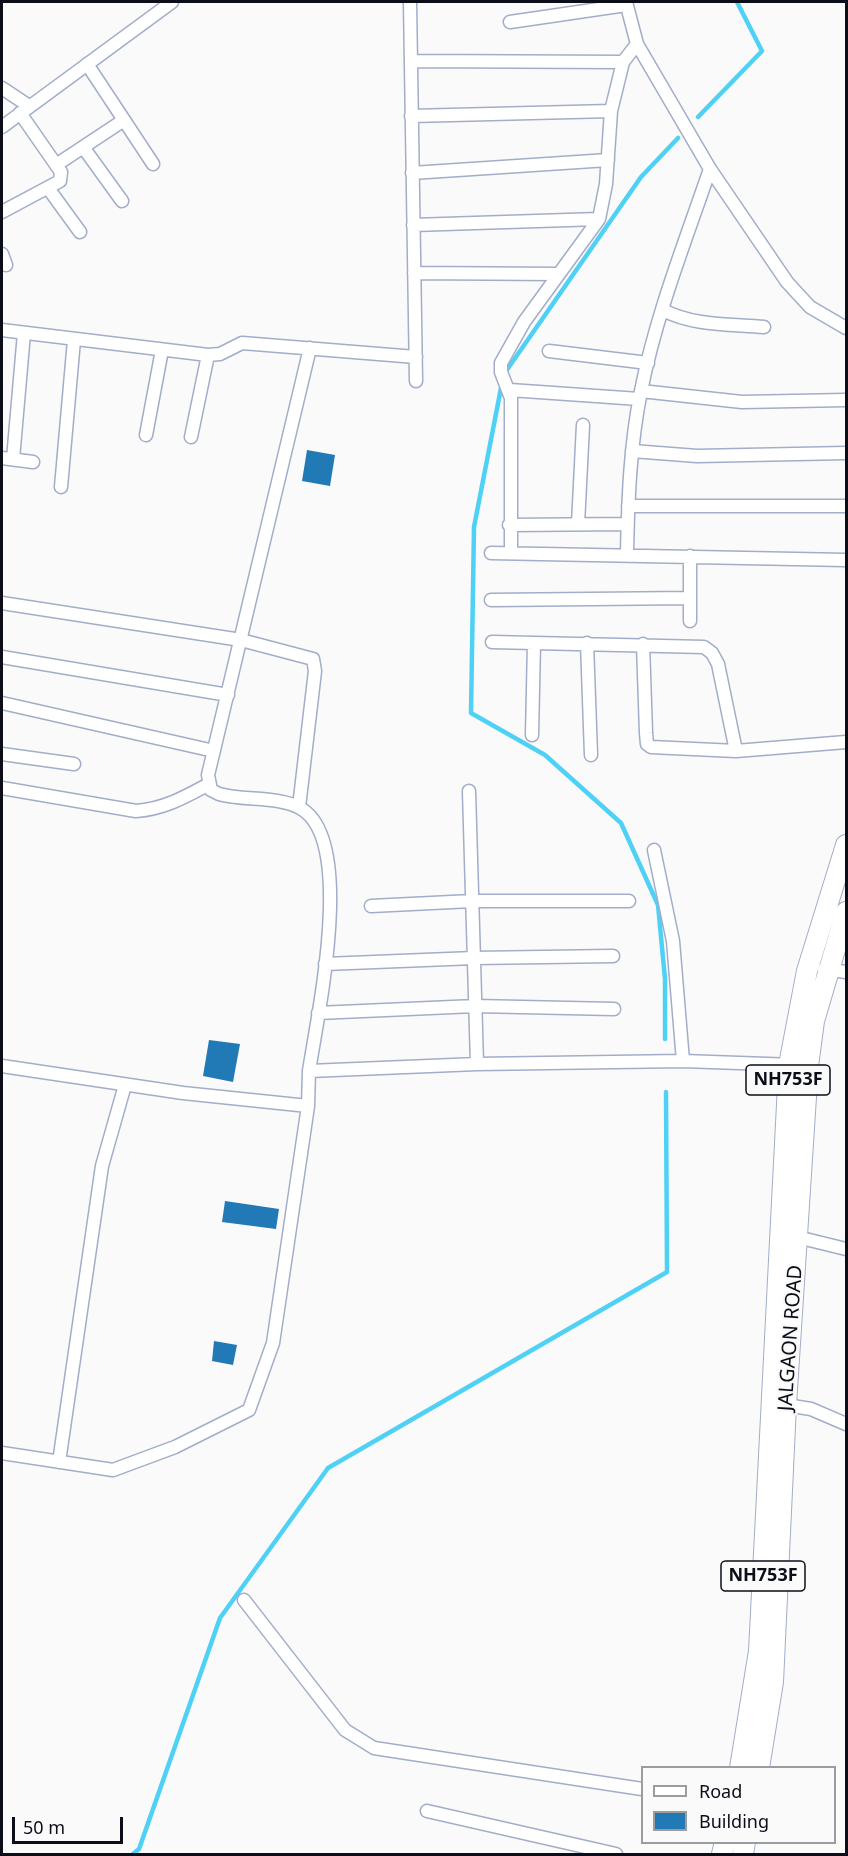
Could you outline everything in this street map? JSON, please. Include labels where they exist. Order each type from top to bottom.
[{"type":"highway","name":"NH753F","points":[[799,1066],[808,964],[846,845]]},
{"type":"highway","name":"JALGAON ROAD","points":[[759,1766],[773,1683],[769,1613],[786,1404],[781,1383],[799,1066],[814,1021],[837,971],[846,912]]},
{"type":"highway","name":"NH753F","points":[[740,1766],[759,1651],[769,1613],[781,1383]]},
{"type":"street","points":[[2,127],[172,2]]},
{"type":"street","points":[[410,2],[416,381]]},
{"type":"street","points":[[510,22],[626,3],[637,44],[711,169],[792,288],[810,307],[846,328]]},
{"type":"street","points":[[511,552],[509,525],[510,390],[501,372],[505,354],[524,322],[599,219],[608,160],[611,111],[623,62],[637,44]]},
{"type":"street","points":[[411,61],[623,62]]},
{"type":"street","points":[[87,64],[153,164]]},
{"type":"street","points":[[2,88],[24,110],[62,177],[48,188],[2,212]]},
{"type":"street","points":[[411,116],[611,111]]},
{"type":"street","points":[[56,165],[124,120]]},
{"type":"street","points":[[83,147],[122,201]]},
{"type":"street","points":[[412,173],[608,160]]},
{"type":"street","points":[[627,555],[632,451],[640,395],[663,310],[711,169]]},
{"type":"street","points":[[48,188],[80,232]]},
{"type":"street","points":[[412,225],[599,219]]},
{"type":"street","points":[[414,273],[560,274]]},
{"type":"street","points":[[663,310],[693,321],[764,327]]},
{"type":"street","points":[[2,330],[208,355],[220,354],[242,343],[416,357]]},
{"type":"street","points":[[24,333],[7,459],[33,462]]},
{"type":"street","points":[[61,487],[74,340]]},
{"type":"street","points":[[2,1452],[113,1470],[175,1448],[249,1410],[273,1343],[308,1106],[309,1071],[325,964],[331,893],[329,860],[324,839],[317,826],[299,807],[226,796],[211,790],[209,784],[214,751],[310,348]]},
{"type":"street","points":[[146,435],[162,350]]},
{"type":"street","points":[[549,351],[648,363]]},
{"type":"street","points":[[190,437],[208,355]]},
{"type":"street","points":[[510,390],[742,402],[846,400]]},
{"type":"street","points":[[578,524],[583,425]]},
{"type":"street","points":[[632,451],[697,456],[846,453]]},
{"type":"street","points":[[628,506],[846,507]]},
{"type":"street","points":[[509,525],[627,524]]},
{"type":"street","points":[[491,553],[846,560]]},
{"type":"street","points":[[690,556],[690,621]]},
{"type":"street","points":[[491,600],[689,598]]},
{"type":"street","points":[[2,603],[241,640],[308,657],[315,665],[299,807]]},
{"type":"street","points":[[492,642],[696,645],[712,653],[718,664],[736,751]]},
{"type":"street","points":[[532,735],[534,643]]},
{"type":"street","points":[[586,643],[591,755]]},
{"type":"street","points":[[643,644],[647,744],[656,749],[736,751],[846,742]]},
{"type":"street","points":[[2,657],[228,695]]},
{"type":"street","points":[[2,703],[214,751]]},
{"type":"street","points":[[2,754],[74,764]]},
{"type":"street","points":[[2,788],[136,811],[153,810],[169,805],[209,784]]},
{"type":"street","points":[[469,791],[477,1064]]},
{"type":"street","points":[[654,850],[673,941],[683,1061]]},
{"type":"street","points":[[371,906],[472,901],[629,901]]},
{"type":"street","points":[[325,964],[474,958],[613,956]]},
{"type":"street","points":[[808,964],[837,971]]},
{"type":"street","points":[[318,1013],[475,1006],[614,1010]]},
{"type":"street","points":[[309,1071],[477,1064],[683,1061],[799,1066]]},
{"type":"street","points":[[2,1066],[125,1084],[308,1106]]},
{"type":"street","points":[[59,1462],[102,1166],[125,1084]]},
{"type":"street","points":[[789,1235],[846,1249]]},
{"type":"street","points":[[786,1404],[812,1409],[846,1424]]},
{"type":"street","points":[[244,1600],[345,1730],[367,1744],[388,1752],[641,1789]]},
{"type":"street","points":[[427,1811],[616,1854]]},
{"type":"building","points":[[307,450],[335,455],[330,486],[302,481]]},
{"type":"building","points":[[209,1040],[240,1044],[233,1082],[203,1076]]},
{"type":"building","points":[[225,1201],[279,1209],[276,1229],[222,1222]]},
{"type":"building","points":[[214,1341],[237,1345],[233,1365],[212,1361]]},
{"type":"waterway","points":[[698,117],[762,51],[737,2]]},
{"type":"waterway","points":[[504,374],[641,177],[678,138]]},
{"type":"waterway","points":[[501,388],[474,527],[471,713],[545,755],[621,823],[658,905],[665,979],[665,1039]]},
{"type":"waterway","points":[[133,1854],[139,1849],[220,1618],[328,1468],[667,1272],[666,1092]]}]
